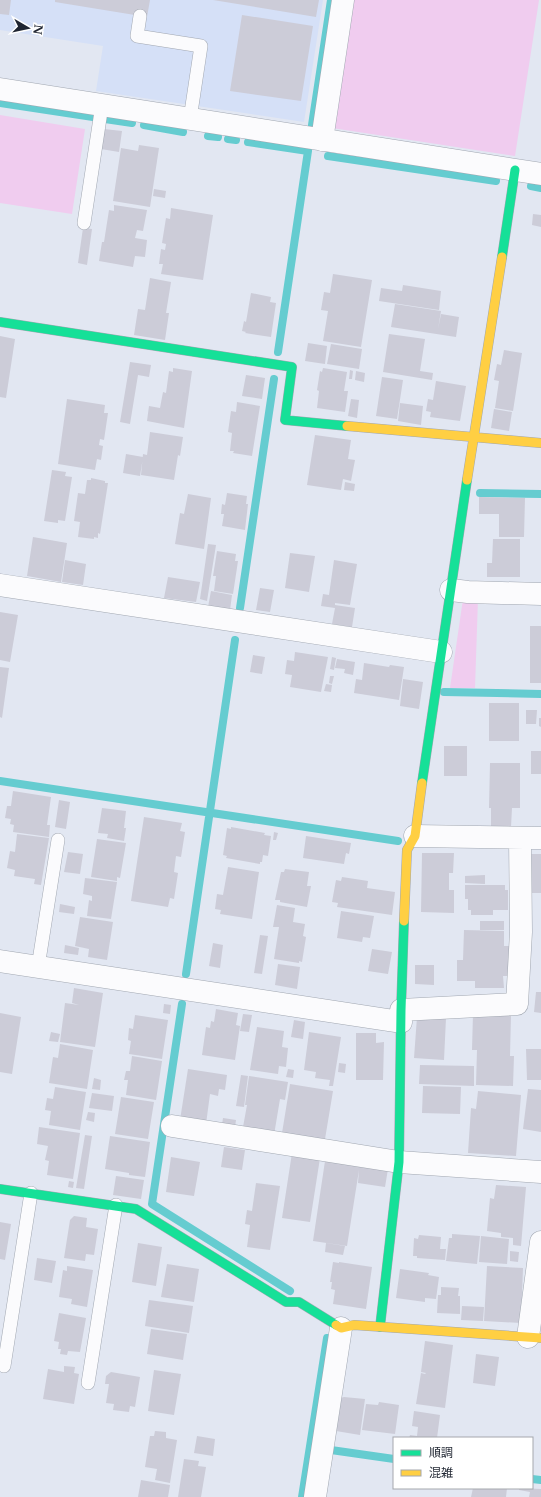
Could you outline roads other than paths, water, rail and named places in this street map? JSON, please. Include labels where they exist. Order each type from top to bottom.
[{"type":"street","points":[[322,140],[343,0]]},
{"type":"street","points":[[0,88],[541,174]]},
{"type":"street","points":[[380,1327],[399,1162],[401,1016],[407,850],[415,836],[441,652],[515,170]]},
{"type":"street","points":[[0,322],[292,367],[285,420],[541,443]]},
{"type":"street","points":[[0,585],[441,652]]},
{"type":"street","points":[[451,590],[468,592],[541,594]]},
{"type":"street","points":[[415,836],[541,838]]},
{"type":"street","points":[[0,962],[401,1016],[517,1004],[521,932],[520,838]]},
{"type":"street","points":[[172,1126],[399,1162],[541,1172]]},
{"type":"street","points":[[0,1188],[136,1209],[286,1302],[299,1302],[341,1328],[354,1325],[534,1338],[541,1242]]},
{"type":"street","points":[[315,1497],[341,1328]]},
{"type":"lane","points":[[140,16],[137,36],[201,46],[190,119]]},
{"type":"lane","points":[[84,222],[102,105]]},
{"type":"lane","points":[[38,967],[58,840]]},
{"type":"lane","points":[[4,1366],[31,1193]]},
{"type":"lane","points":[[88,1383],[116,1205]]},
{"type":"waterway","points":[[312,125],[331,0]]},
{"type":"waterway","points":[[0,103],[93,117]]},
{"type":"waterway","points":[[105,119],[132,123]]},
{"type":"waterway","points":[[144,125],[183,132]]},
{"type":"waterway","points":[[208,136],[218,137]]},
{"type":"waterway","points":[[228,139],[236,140]]},
{"type":"waterway","points":[[248,142],[308,151],[278,352]]},
{"type":"waterway","points":[[328,156],[496,181]]},
{"type":"waterway","points":[[531,186],[541,188]]},
{"type":"waterway","points":[[240,608],[274,379]]},
{"type":"waterway","points":[[480,493],[541,494]]},
{"type":"waterway","points":[[186,974],[235,640]]},
{"type":"waterway","points":[[444,692],[541,694]]},
{"type":"waterway","points":[[0,781],[398,841]]},
{"type":"waterway","points":[[182,1004],[152,1204],[290,1291]]},
{"type":"waterway","points":[[302,1497],[327,1338]]},
{"type":"waterway","points":[[331,1450],[393,1459]]},
{"type":"waterway","points":[[533,1479],[541,1480]]}]
